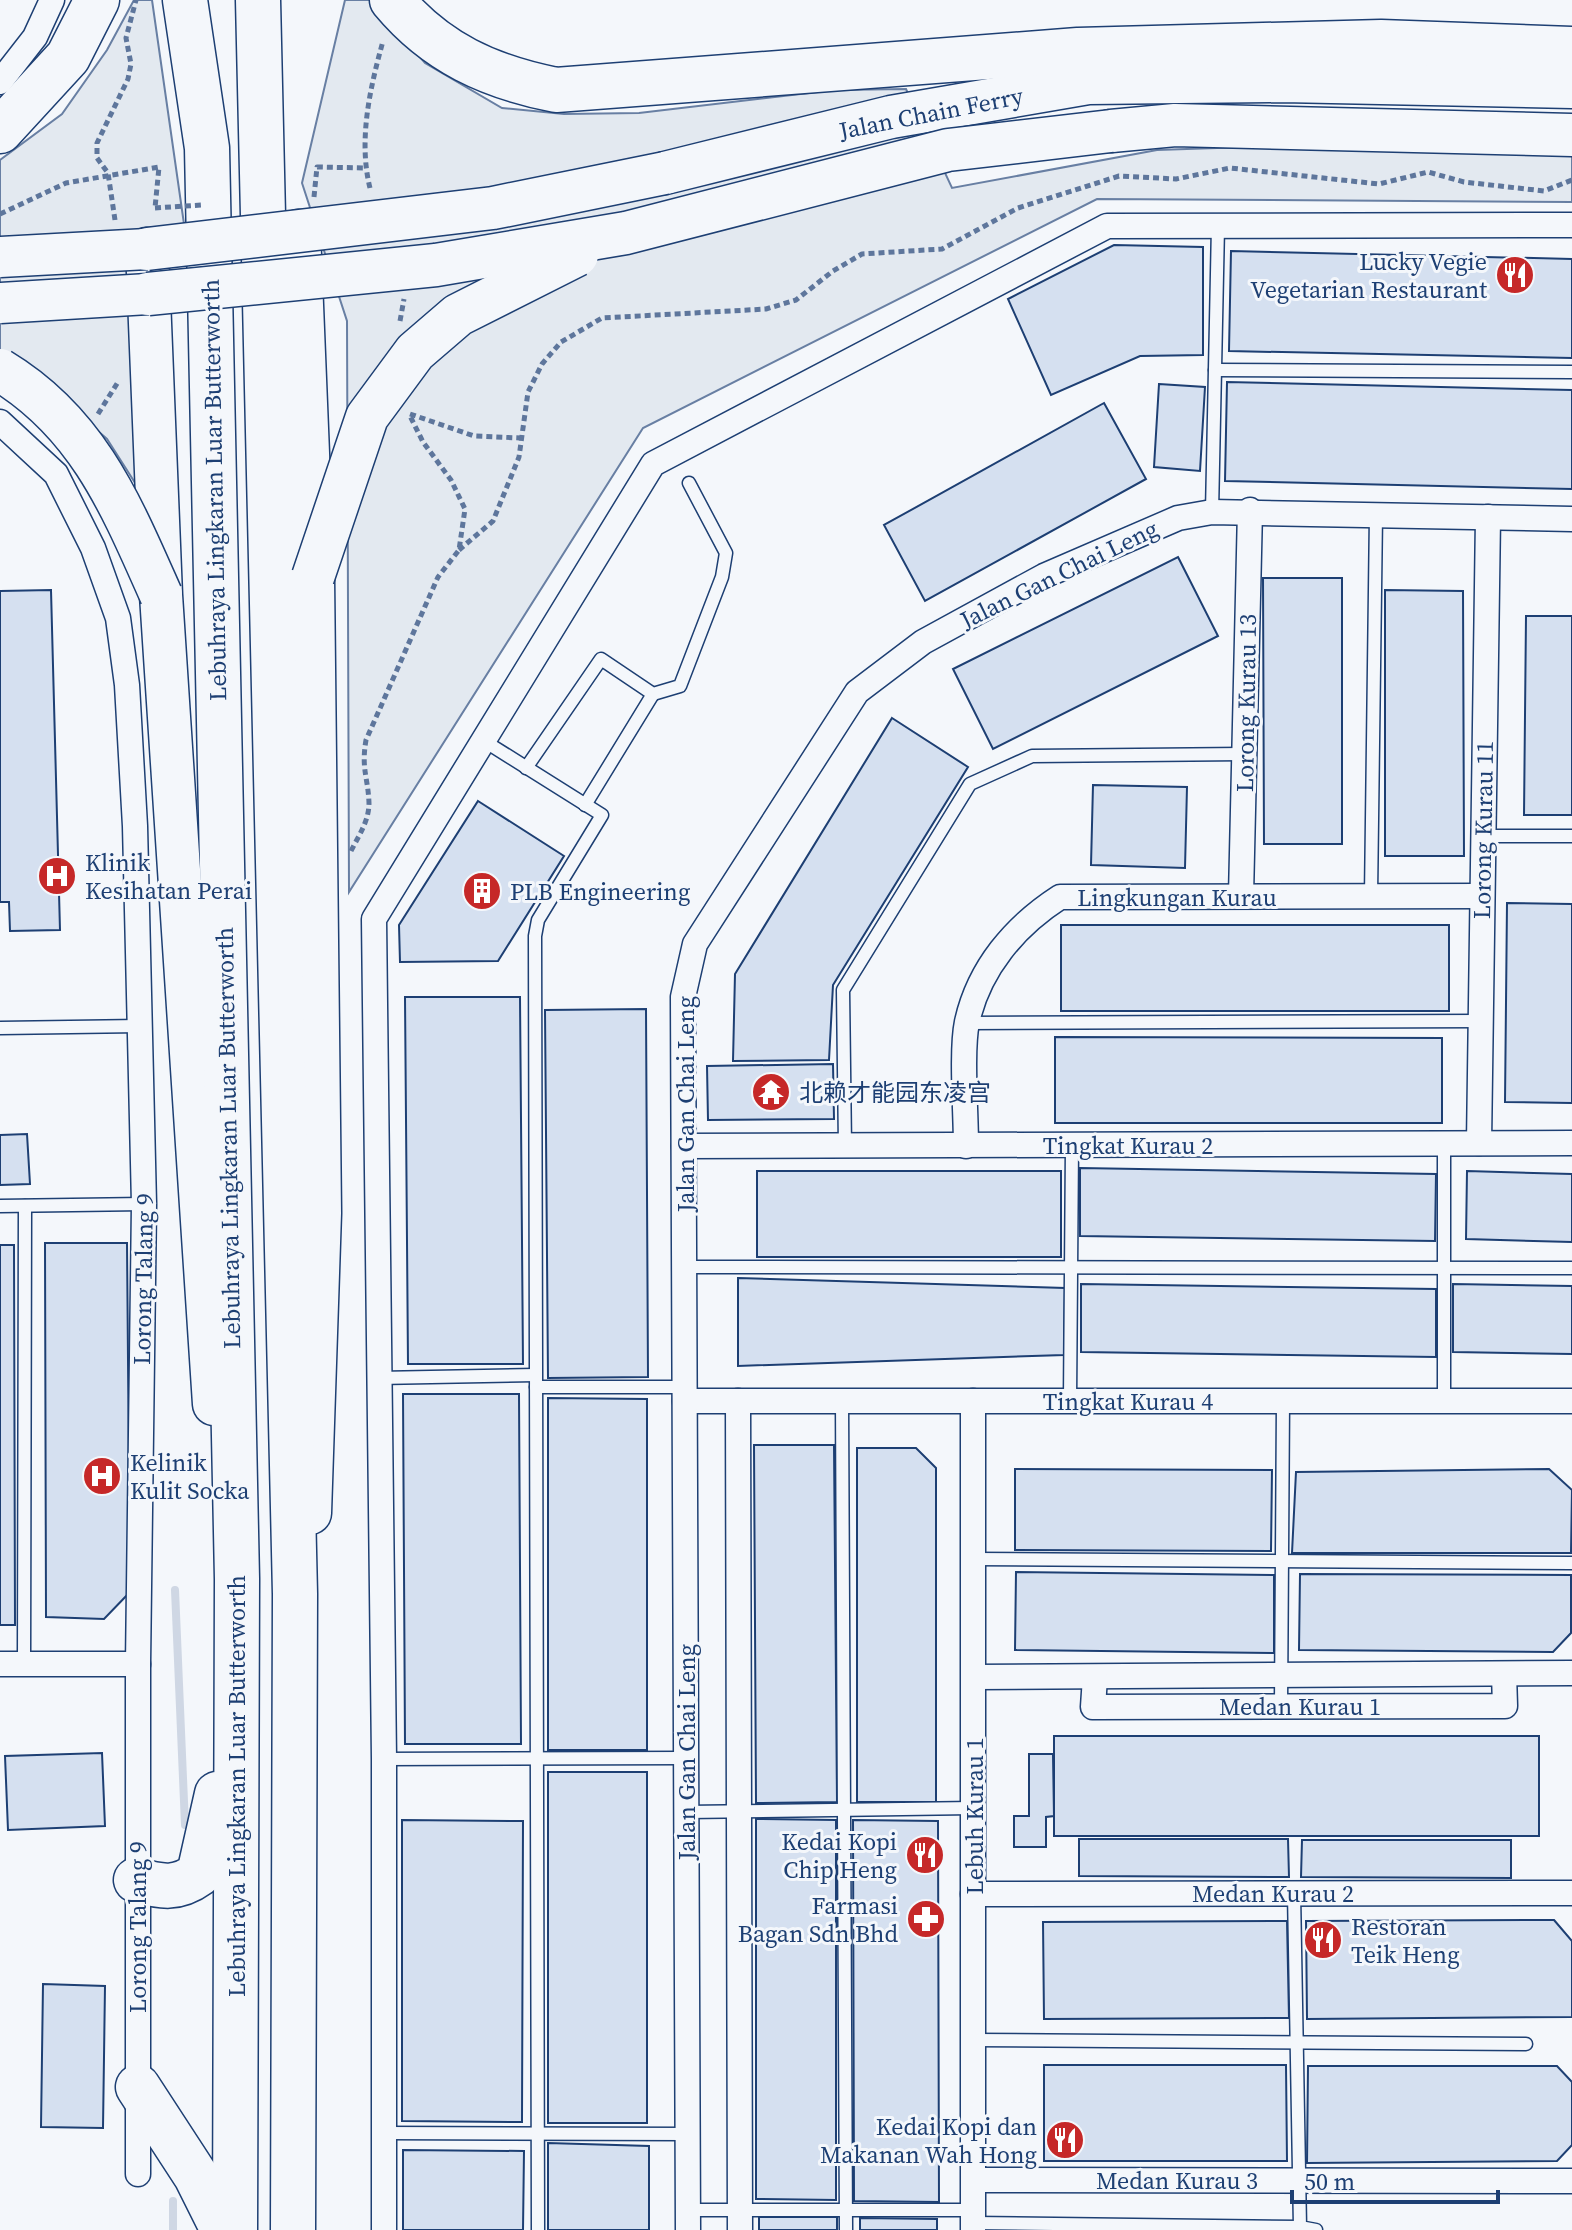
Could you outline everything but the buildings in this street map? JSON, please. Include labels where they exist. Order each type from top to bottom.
[{"type":"highway","points":[[0,131],[68,57],[97,0]]},
{"type":"highway","name":"Lebuhraya Lingkaran Luar Butterworth","points":[[185,0],[207,148],[237,1579],[235,2230]]},
{"type":"highway","points":[[258,0],[295,1594],[293,2230]]},
{"type":"highway","points":[[395,4],[447,51],[510,80],[556,90],[1078,50],[1381,42],[1572,49]]},
{"type":"highway","name":"Jalan Chain Ferry","points":[[147,249],[306,215],[493,208],[665,173],[891,117],[1088,83],[1283,81],[1572,87]]},
{"type":"highway","name":"Jalan Chain Ferry","points":[[148,294],[436,265],[626,233],[948,150],[1111,131],[1175,125],[1572,135]]},
{"type":"highway","points":[[295,1594],[313,1496],[320,1213],[313,577],[301,277],[306,215]]},
{"type":"highway","points":[[313,577],[367,417],[415,352],[458,315],[516,284],[626,233]]},
{"type":"highway","points":[[147,249],[161,595],[218,1497],[237,1579]]},
{"type":"highway","points":[[0,370],[65,420],[115,494],[161,595]]},
{"type":"highway","points":[[136,1880],[167,1888],[185,1884],[199,1874],[235,1712]]},
{"type":"highway","points":[[138,2087],[196,2176],[223,2230]]},
{"type":"main road","points":[[0,257],[147,249]]},
{"type":"main road","points":[[0,303],[148,294]]},
{"type":"street","points":[[0,82],[35,37],[52,0]]},
{"type":"street","points":[[384,2230],[384,1759],[374,919],[481,739],[653,464],[1107,226],[1572,225]]},
{"type":"street","name":"Lorong Talang 9","points":[[0,422],[56,474],[93,548],[118,618],[129,716],[144,1204],[136,1880],[138,2174]]},
{"type":"street","name":"Jalan Gan Chai Leng","points":[[688,2220],[683,997],[695,944],[857,692],[923,642],[1044,576],[1178,518],[1212,512],[1250,510],[1572,519]]},
{"type":"street","name":"Lorong Kurau 13","points":[[1241,896],[1250,510]]},
{"type":"street","name":"Lorong Kurau 11","points":[[1479,1143],[1488,517]]},
{"type":"street","name":"Lingkungan Kurau","points":[[966,1146],[967,1023],[989,965],[1027,919],[1060,897],[1482,896]]},
{"type":"street","name":"Tingkat Kurau 2","points":[[684,1146],[1572,1143]]},
{"type":"street","name":"Tingkat Kurau 4","points":[[685,1394],[738,1401],[1572,1401]]},
{"type":"street","points":[[738,1401],[740,2220]]},
{"type":"street","name":"Lebuh Kurau 1","points":[[973,1401],[973,2221]]},
{"type":"street","points":[[12,1664],[138,1664]]},
{"type":"street","name":"Medan Kurau 1","points":[[975,1677],[1572,1673]]},
{"type":"street","name":"Medan Kurau 1","points":[[1095,1677],[1093,1707],[1505,1706],[1504,1674]]},
{"type":"street","name":"Medan Kurau 2","points":[[973,1894],[1572,1893]]},
{"type":"street","name":"Medan Kurau 3","points":[[974,2180],[1572,2181]]},
{"type":"lane","points":[[1212,512],[1218,226]]},
{"type":"lane","points":[[1215,370],[1572,372]]},
{"type":"lane","points":[[585,805],[653,694],[680,686],[722,577],[726,553],[689,483]]},
{"type":"lane","points":[[1371,896],[1376,514]]},
{"type":"lane","points":[[526,768],[601,659],[653,694]]},
{"type":"lane","points":[[481,739],[602,815],[538,920],[535,936],[538,2230]]},
{"type":"lane","points":[[845,1146],[843,990],[970,784],[1032,756],[1244,754]]},
{"type":"lane","points":[[1484,836],[1572,836]]},
{"type":"lane","points":[[967,1023],[1481,1021]]},
{"type":"lane","points":[[0,1028],[140,1026]]},
{"type":"lane","points":[[1444,1143],[1444,1401]]},
{"type":"lane","points":[[1070,1401],[1072,1145]]},
{"type":"lane","points":[[0,1206],[144,1204]]},
{"type":"lane","points":[[12,1664],[25,1206]]},
{"type":"lane","points":[[684,1267],[1572,1268]]},
{"type":"lane","points":[[378,1378],[536,1381],[685,1394]]},
{"type":"lane","points":[[842,1401],[846,2230]]},
{"type":"lane","points":[[1281,1706],[1283,1401]]},
{"type":"lane","points":[[973,1559],[1572,1563]]},
{"type":"lane","points":[[384,1759],[686,1758]]},
{"type":"lane","points":[[687,1812],[973,1808]]},
{"type":"lane","points":[[1294,1893],[1300,2227]]},
{"type":"lane","points":[[973,2040],[1526,2044]]},
{"type":"lane","points":[[385,2133],[688,2134]]},
{"type":"lane","points":[[688,2220],[740,2220],[846,2210],[973,2221],[1300,2227],[1316,2230]]},
{"type":"path","points":[[371,193],[365,168],[372,81],[395,4]]},
{"type":"path","points":[[0,214],[66,183],[159,167],[155,208]]},
{"type":"path","points":[[306,215],[317,167],[365,168]]},
{"type":"path","points":[[348,857],[366,821],[369,802],[362,766],[366,740],[438,577],[459,550],[493,521],[519,457],[528,392],[542,364],[561,342],[602,318],[766,309],[796,300],[833,271],[862,254],[942,249],[1018,208],[1119,176],[1176,179],[1230,168],[1379,184],[1428,172],[1492,187],[1544,191],[1572,180]]},
{"type":"path","points":[[399,325],[406,287]]},
{"type":"path","points":[[406,401],[423,442],[451,480],[465,509],[459,550]]},
{"type":"path","points":[[409,413],[474,436],[521,438]]},
{"type":"shaded area","points":[[134,0],[152,0],[186,238],[142,235],[146,500],[107,439],[22,365],[0,351],[0,160],[62,114],[107,50]]},
{"type":"shaded area","points":[[345,0],[371,0],[425,63],[502,108],[564,114],[639,113],[835,90],[906,89],[952,188],[1157,150],[1247,147],[1572,154],[1572,202],[1097,199],[643,428],[349,892],[347,321],[302,183]]},
{"type":"waterway","points":[[175,1590],[185,1825]]},
{"type":"waterway","points":[[173,2201],[173,2230]]},
{"type":"place","name":"Lucky Vegie Vegetarian Restaurant","points":[[1515,275]]},
{"type":"place","name":"Klinik Kesihatan Perai","points":[[57,876]]},
{"type":"place","name":"PLB Engineering","points":[[482,891]]},
{"type":"place","name":"北赖才能园东凌宫","points":[[771,1092]]},
{"type":"place","name":"Kelinik Kulit Socka","points":[[102,1476]]},
{"type":"place","name":"Kedai Kopi Chip Heng","points":[[925,1855]]},
{"type":"place","name":"Farmasi Bagan Sdn Bhd","points":[[926,1919]]},
{"type":"place","name":"Restoran Teik Heng","points":[[1323,1940]]},
{"type":"place","name":"Kedai Kopi dan Makanan Wah Hong","points":[[1065,2140]]}]
